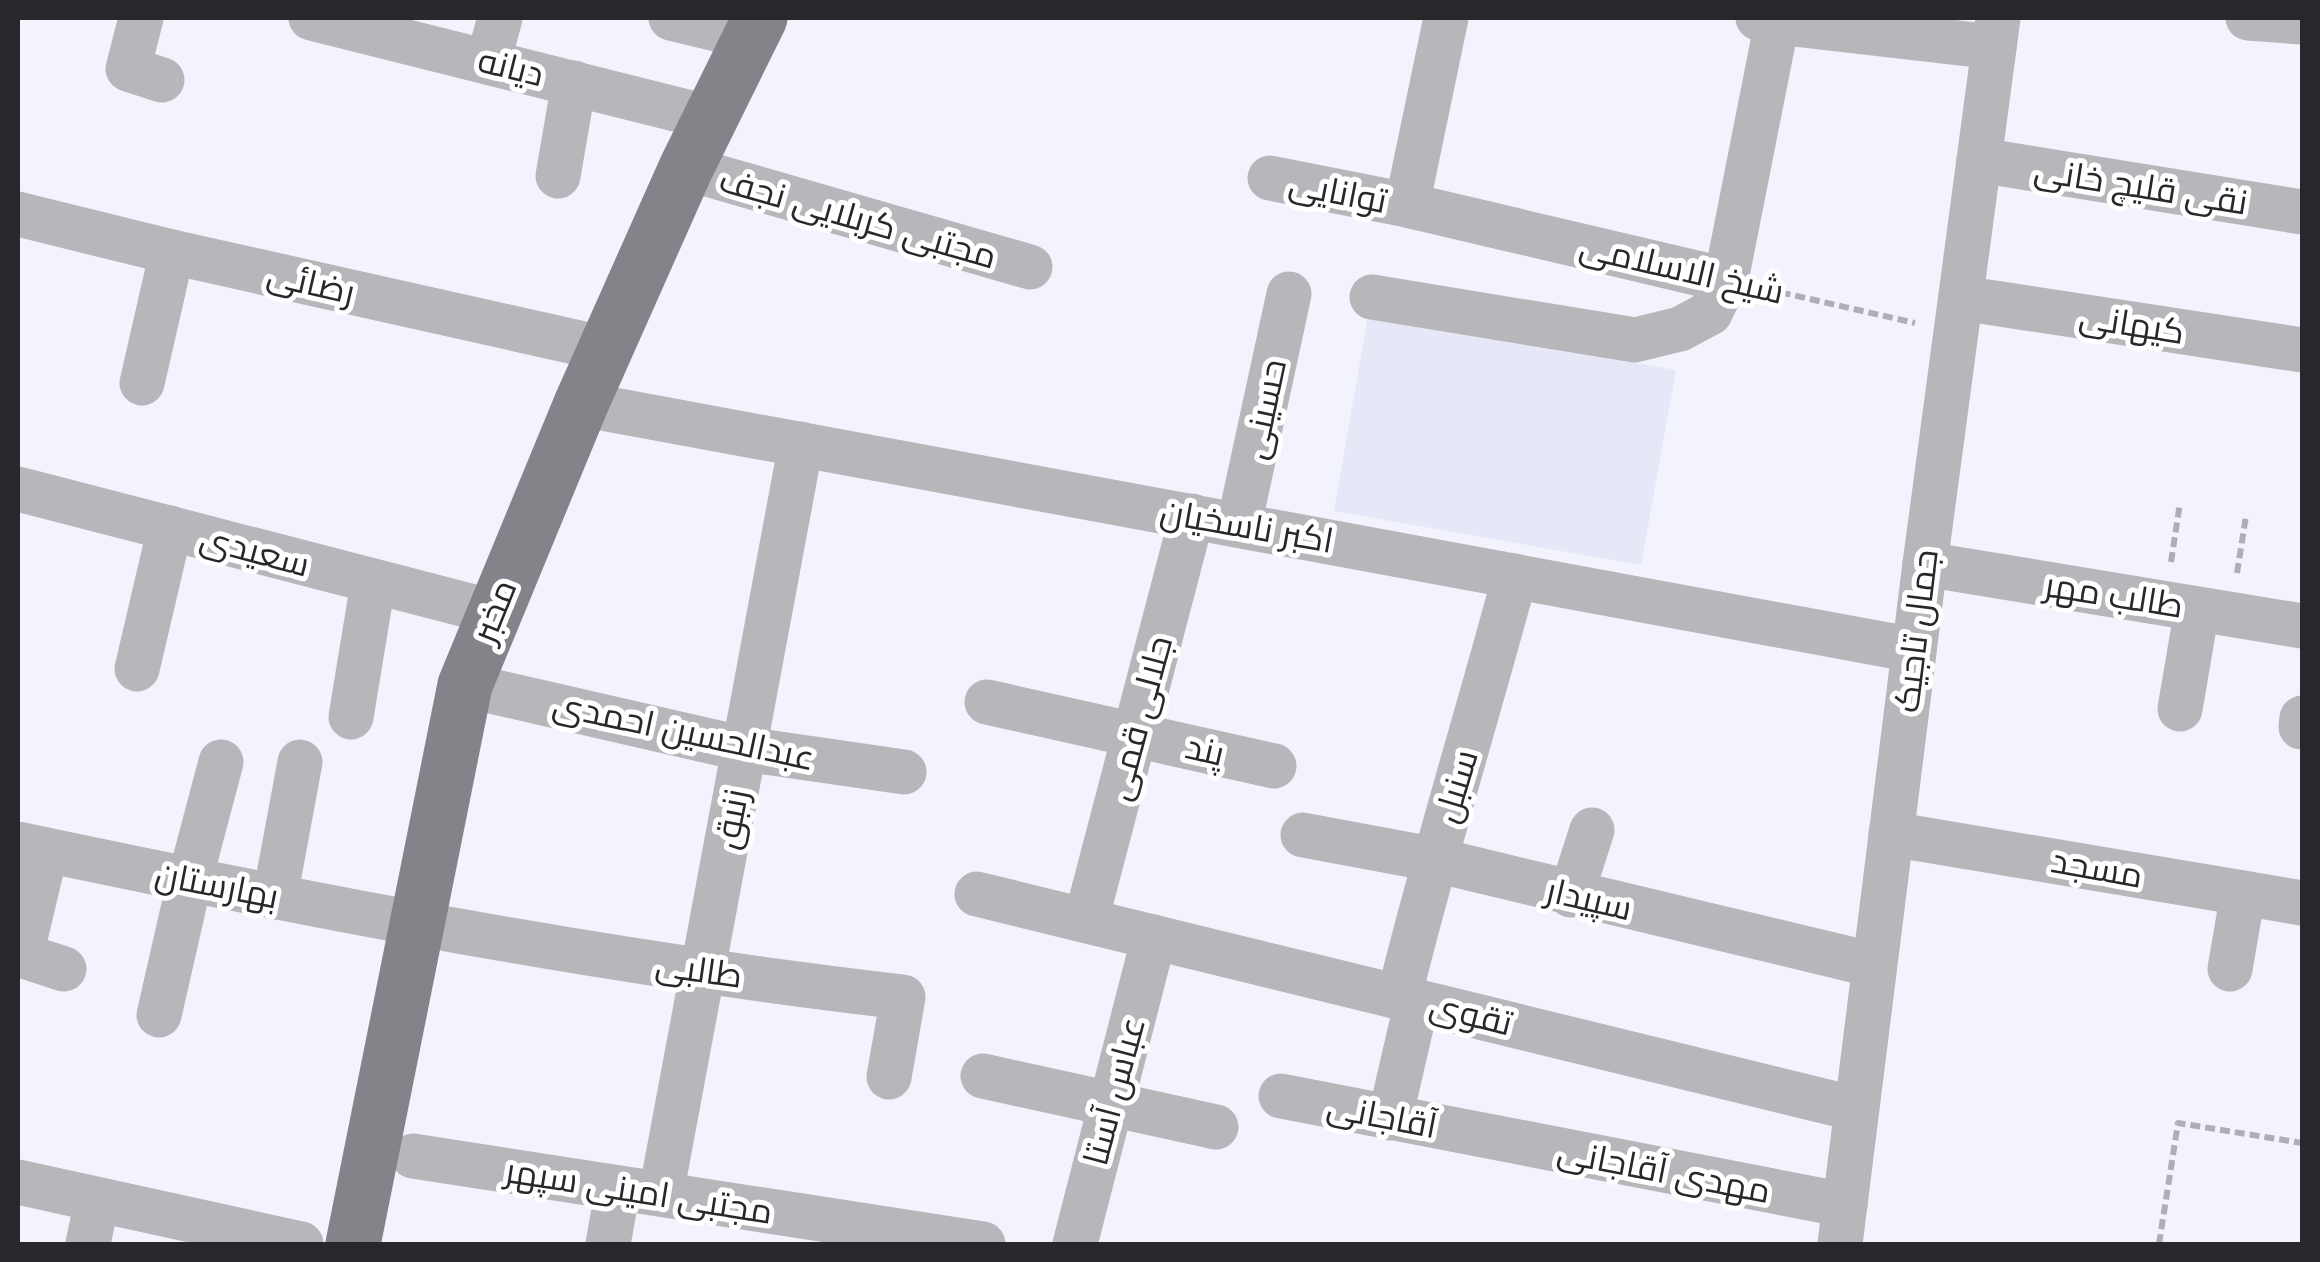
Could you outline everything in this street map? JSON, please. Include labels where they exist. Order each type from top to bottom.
[{"type":"main road","name":"مخبر","points":[[352,1244],[465,685],[581,404],[686,168],[755,27]]},
{"type":"street","points":[[141,18],[128,69],[162,80]]},
{"type":"street","name":"دیانه","points":[[311,18],[711,118]]},
{"type":"street","points":[[488,62],[500,18]]},
{"type":"street","points":[[671,18],[755,27]]},
{"type":"street","points":[[1407,205],[1446,18]]},
{"type":"street","points":[[2248,18],[2302,22]]},
{"type":"street","points":[[1372,297],[1635,340],[1680,329],[1710,313],[1726,280],[1767,20],[1996,32]]},
{"type":"street","name":"جمال تاجیک","points":[[1842,1225],[1996,32]]},
{"type":"street","points":[[558,176],[574,83]]},
{"type":"street","name":"نقی قلیچ خانی","points":[[1979,160],[2302,212]]},
{"type":"street","name":"مجتبی کربلایی نجف","points":[[686,168],[1030,267]]},
{"type":"street","name":"توانایی","points":[[1270,178],[1407,205]]},
{"type":"street","name":"شیخ الاسلامی","points":[[1407,205],[1726,280]]},
{"type":"street","name":"رضائی","points":[[18,214],[606,349]]},
{"type":"street","points":[[142,383],[172,252]]},
{"type":"street","name":"حسینی","points":[[1239,524],[1289,294]]},
{"type":"street","name":"کیهانی","points":[[1959,315],[2302,350]]},
{"type":"street","name":"اکبر ناسخیان","points":[[581,404],[1914,650]]},
{"type":"street","name":"زنبق","points":[[608,1244],[639,1191],[702,971],[801,444]]},
{"type":"street","name":"سعیدی","points":[[18,489],[493,612]]},
{"type":"street","name":"جلالی قمی","points":[[1086,920],[1192,516]]},
{"type":"street","points":[[136,670],[170,528]]},
{"type":"street","name":"طالب مهر","points":[[1925,564],[2302,626]]},
{"type":"street","name":"سنبل","points":[[1390,1118],[1432,860],[1516,576]]},
{"type":"street","points":[[351,717],[374,583]]},
{"type":"street","points":[[2180,709],[2197,609]]},
{"type":"street","name":"عبدالحسین احمدی","points":[[465,685],[744,749],[904,772]]},
{"type":"street","name":"پند","points":[[987,702],[1274,766]]},
{"type":"street","points":[[159,1014],[221,762]]},
{"type":"street","points":[[275,897],[300,762]]},
{"type":"street","points":[[1571,895],[1592,830]]},
{"type":"street","name":"مسجد","points":[[1890,834],[2302,903]]},
{"type":"street","name":"سپیدار","points":[[1303,835],[1432,860],[1874,965]]},
{"type":"street","points":[[32,848],[21,955],[64,970]]},
{"type":"street","name":"بهارستان","points":[[32,848],[416,926]]},
{"type":"street","points":[[2230,969],[2243,893]]},
{"type":"street","name":"تقوی","points":[[977,894],[1856,1108]]},
{"type":"street","name":"طالبی","points":[[416,926],[702,971],[903,997],[889,1077]]},
{"type":"street","name":"عباس آستا","points":[[1075,1244],[1154,937]]},
{"type":"street","points":[[983,1076],[1216,1126]]},
{"type":"street","name":"آقاجانی","points":[[1281,1096],[1483,1136]]},
{"type":"street","name":"مهدی آقاجانی","points":[[1483,1136],[1842,1225]]},
{"type":"street","name":"مجتبی امینی سپهر","points":[[414,1156],[639,1191],[797,1230],[956,1242]]},
{"type":"street","points":[[18,1182],[301,1244]]},
{"type":"street","points":[[88,1244],[97,1200]]},
{"type":"path","name":"شیخ الاسلامی","points":[[1726,280],[1959,315]]},
{"type":"path","points":[[2180,504],[2197,609]]},
{"type":"path","points":[[2197,609],[2246,516]]},
{"type":"path","points":[[2159,1244],[2178,1123],[2302,1142]]},
{"type":"shaded area","points":[[1368,316],[1676,370],[1641,565],[1334,511]]}]
